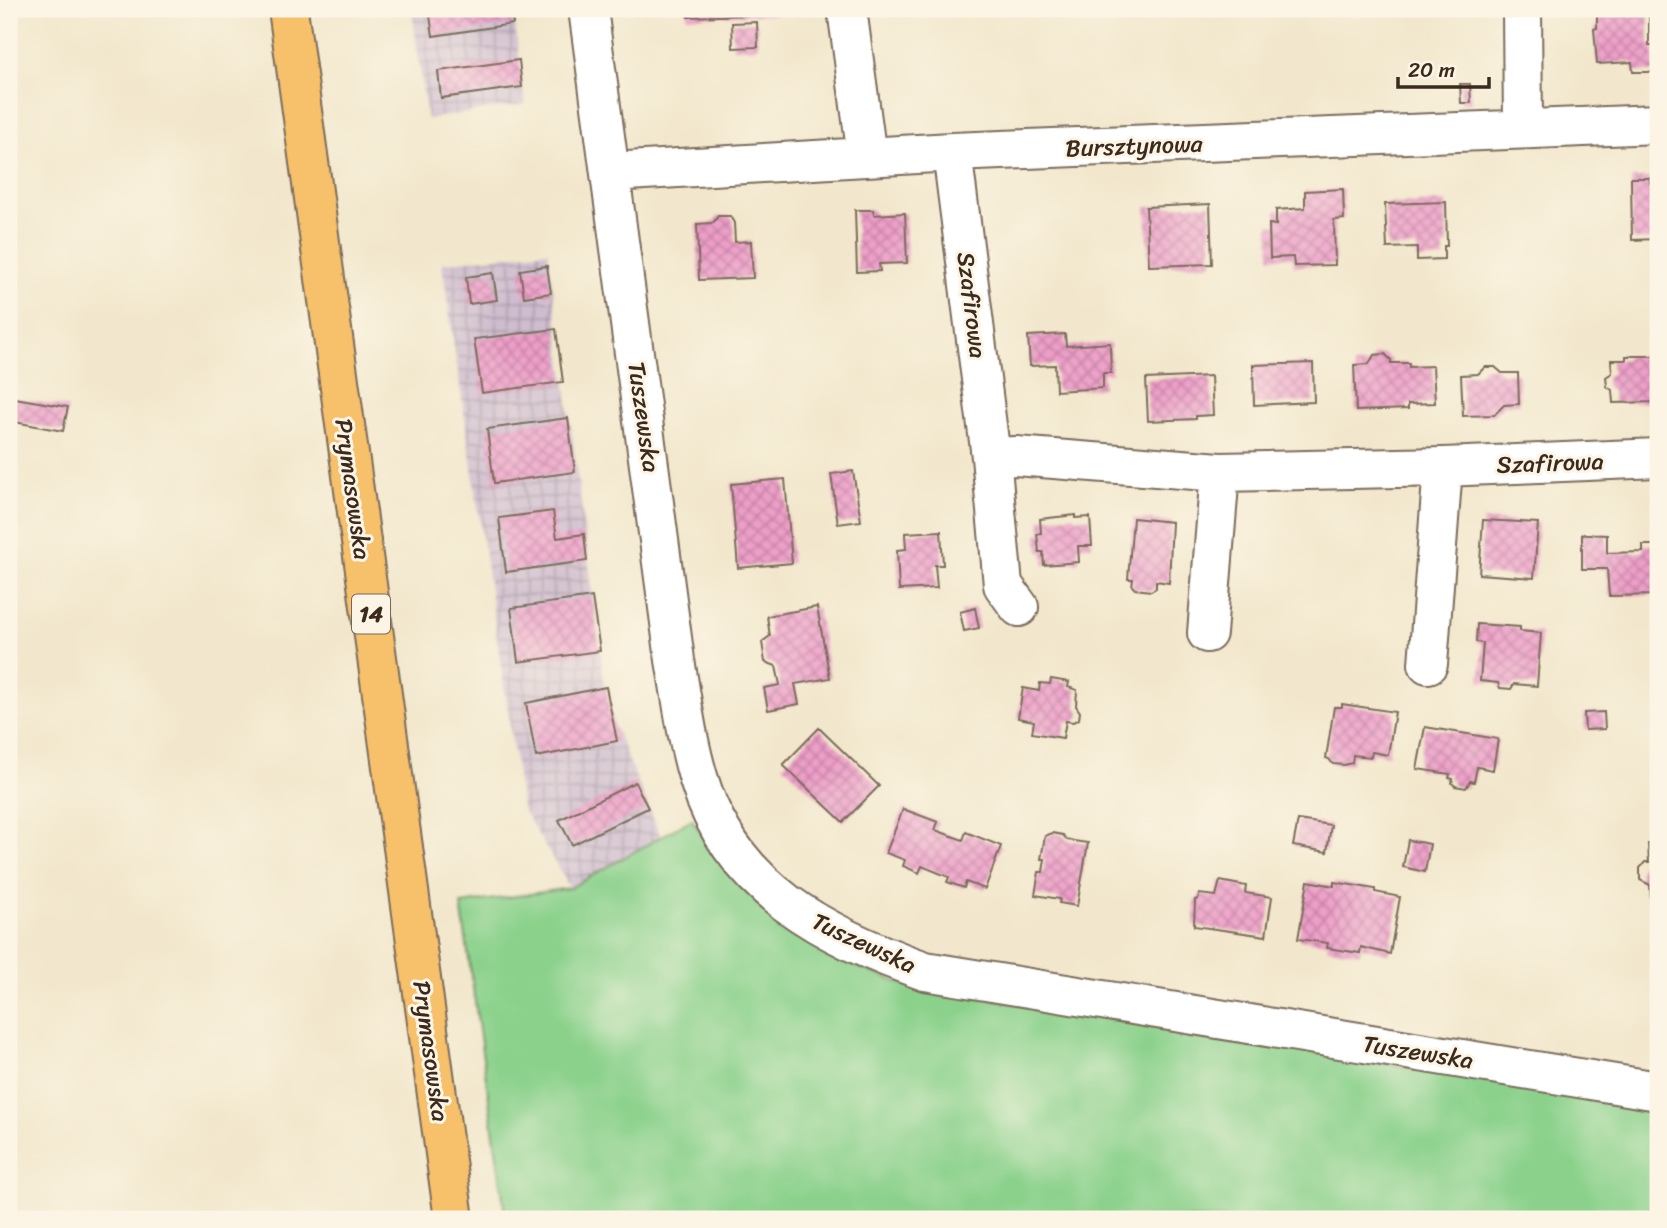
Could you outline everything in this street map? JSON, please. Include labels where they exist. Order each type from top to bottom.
[{"type":"main road","name":"Prymasowska","points":[[288,9],[454,1219]]},
{"type":"street","name":"Tuszewska","points":[[588,9],[675,660],[687,730],[699,782],[723,838],[765,886],[810,921],[870,951],[925,971],[1658,1091]]},
{"type":"street","points":[[847,9],[865,144]]},
{"type":"street","points":[[1522,9],[1523,128]]},
{"type":"street","name":"Bursztynowa","points":[[610,172],[865,144],[952,152],[1658,124]]},
{"type":"street","name":"Szafirowa","points":[[952,152],[991,457],[1003,585],[1019,607]]},
{"type":"street","name":"Szafirowa","points":[[991,457],[1016,456],[1220,472],[1443,467],[1658,458]]},
{"type":"street","points":[[1428,664],[1443,467]]},
{"type":"street","points":[[1207,633],[1220,472]]},
{"type":"shaded area","points":[[412,9],[513,9],[525,104],[427,119]]},
{"type":"shaded area","points":[[548,251],[608,711],[661,837],[570,888],[522,808],[442,263]]},
{"type":"green space","points":[[692,819],[714,854],[805,938],[848,963],[906,985],[1658,1108],[1658,1219],[506,1219],[461,904],[570,888]]},
{"type":"building","points":[[429,9],[511,9],[513,24],[433,36]]},
{"type":"building","points":[[686,9],[783,9],[783,14],[688,17]]},
{"type":"building","points":[[1621,9],[1649,9],[1649,45],[1654,45],[1654,72],[1633,72],[1632,62],[1597,64],[1594,29],[1597,28],[1597,14],[1621,15]]},
{"type":"building","points":[[757,22],[758,47],[733,48],[732,23]]},
{"type":"building","points":[[519,60],[522,87],[441,98],[438,71]]},
{"type":"building","points":[[1460,84],[1470,84],[1471,103],[1461,103]]},
{"type":"building","points":[[1631,178],[1650,178],[1650,183],[1658,183],[1656,239],[1632,240]]},
{"type":"building","points":[[1343,189],[1344,219],[1334,220],[1335,265],[1294,266],[1293,257],[1270,258],[1269,224],[1276,225],[1276,210],[1305,208],[1305,191]]},
{"type":"building","points":[[1446,202],[1447,246],[1444,246],[1444,259],[1417,260],[1417,247],[1387,248],[1385,204]]},
{"type":"building","points":[[1210,204],[1212,264],[1149,266],[1146,207]]},
{"type":"building","points":[[855,210],[873,210],[874,215],[905,213],[907,263],[879,264],[880,271],[857,272]]},
{"type":"building","points":[[718,216],[730,216],[734,223],[735,242],[751,241],[753,278],[699,280],[697,224],[713,223]]},
{"type":"building","points":[[547,266],[551,293],[524,297],[520,270]]},
{"type":"building","points":[[493,273],[497,300],[469,304],[466,277]]},
{"type":"building","points":[[556,329],[563,382],[482,393],[474,339]]},
{"type":"building","points":[[1065,334],[1066,346],[1110,343],[1111,373],[1103,373],[1103,388],[1056,391],[1055,365],[1030,366],[1028,336]]},
{"type":"building","points":[[1385,354],[1391,363],[1409,363],[1409,367],[1433,366],[1435,403],[1408,404],[1408,409],[1356,411],[1354,365],[1369,364],[1374,355]]},
{"type":"building","points":[[1626,356],[1656,356],[1658,402],[1613,403],[1612,390],[1607,387],[1606,377],[1612,373],[1611,360],[1626,360]]},
{"type":"building","points":[[1313,363],[1314,402],[1254,405],[1253,365]]},
{"type":"building","points":[[1485,367],[1495,367],[1502,373],[1518,373],[1519,404],[1504,405],[1494,415],[1463,416],[1461,375],[1478,374]]},
{"type":"building","points":[[1211,376],[1213,415],[1196,416],[1196,419],[1148,421],[1146,379]]},
{"type":"building","points":[[9,397],[68,407],[63,431],[9,421]]},
{"type":"building","points":[[568,418],[575,472],[494,483],[487,429]]},
{"type":"building","points":[[853,471],[861,521],[838,524],[831,474]]},
{"type":"building","points":[[785,479],[792,563],[738,568],[731,484]]},
{"type":"building","points":[[553,511],[557,538],[584,534],[587,561],[506,572],[499,518]]},
{"type":"building","points":[[1075,515],[1075,518],[1090,517],[1092,546],[1078,546],[1079,562],[1044,565],[1037,534],[1041,533],[1040,519]]},
{"type":"building","points":[[1133,518],[1172,522],[1169,583],[1156,581],[1156,588],[1151,591],[1135,589],[1132,586],[1133,579],[1128,579]]},
{"type":"building","points":[[1483,520],[1538,523],[1534,578],[1479,574]]},
{"type":"building","points":[[941,531],[943,565],[935,565],[937,588],[899,590],[897,550],[906,549],[905,533]]},
{"type":"building","points":[[1582,534],[1607,535],[1607,553],[1643,552],[1643,545],[1658,545],[1658,595],[1609,596],[1607,569],[1582,569]]},
{"type":"building","points":[[592,597],[600,651],[518,662],[511,608]]},
{"type":"building","points":[[817,607],[830,678],[795,684],[799,704],[768,710],[764,688],[780,685],[776,666],[765,662],[762,642],[770,636],[767,616]]},
{"type":"building","points":[[975,608],[979,628],[964,631],[960,612]]},
{"type":"building","points":[[1477,624],[1520,627],[1520,631],[1541,633],[1537,686],[1514,684],[1511,689],[1500,688],[1498,683],[1480,681],[1483,643],[1476,642]]},
{"type":"building","points":[[1051,679],[1069,682],[1068,687],[1077,690],[1079,719],[1066,721],[1063,738],[1032,733],[1034,721],[1018,718],[1023,688],[1039,691],[1040,683],[1050,684]]},
{"type":"building","points":[[606,687],[617,741],[536,757],[526,703]]},
{"type":"building","points":[[1342,704],[1395,712],[1388,755],[1372,752],[1371,757],[1353,755],[1352,763],[1344,765],[1333,764],[1326,758],[1334,707],[1342,707]]},
{"type":"building","points":[[1604,712],[1605,729],[1585,730],[1584,713]]},
{"type":"building","points":[[1653,720],[1658,720],[1658,783],[1654,783]]},
{"type":"building","points":[[1425,727],[1498,739],[1493,770],[1477,767],[1474,782],[1470,781],[1466,788],[1455,786],[1453,779],[1449,778],[1450,774],[1417,769]]},
{"type":"building","points":[[819,728],[879,786],[843,822],[783,765]]},
{"type":"building","points":[[635,782],[648,808],[572,845],[559,820]]},
{"type":"building","points":[[903,809],[938,822],[935,830],[963,840],[966,832],[1001,846],[985,889],[966,882],[964,888],[947,882],[949,877],[922,866],[919,873],[903,866],[905,860],[886,853]]},
{"type":"building","points":[[1658,815],[1658,903],[1651,904],[1650,885],[1640,880],[1640,868],[1645,862],[1649,862],[1650,816]]},
{"type":"building","points":[[1298,820],[1331,825],[1327,852],[1293,846]]},
{"type":"building","points":[[1052,833],[1063,835],[1067,840],[1088,843],[1077,906],[1059,903],[1060,899],[1035,895],[1039,872],[1043,872],[1045,859],[1041,859],[1045,836]]},
{"type":"building","points":[[1408,840],[1430,844],[1425,872],[1403,867]]},
{"type":"building","points":[[1220,881],[1246,886],[1245,893],[1272,897],[1266,936],[1194,926],[1195,900],[1199,894],[1216,896]]},
{"type":"building","points":[[1308,881],[1375,889],[1375,892],[1400,897],[1390,954],[1361,947],[1360,953],[1327,948],[1328,943],[1298,939]]}]
